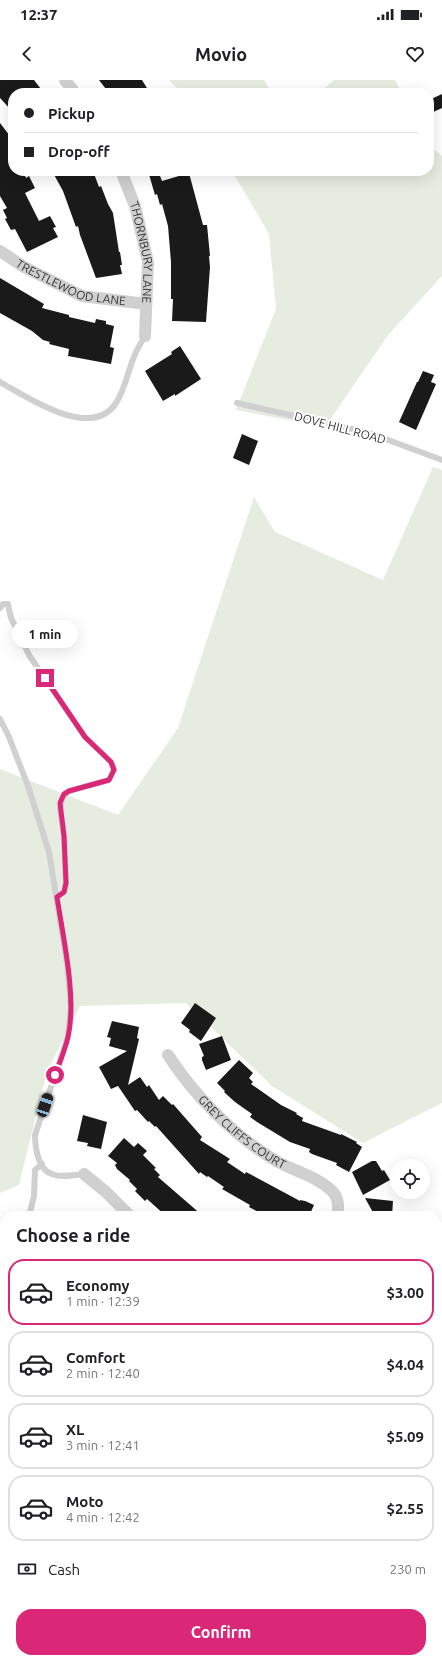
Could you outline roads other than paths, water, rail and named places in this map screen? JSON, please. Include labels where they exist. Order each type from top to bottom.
[{"type":"street","points":[[65,80],[71,88]]},
{"type":"street","name":"THORNBURY LANE","points":[[123,176],[135,206],[148,262],[145,336]]},
{"type":"street","name":"TRESTLEWOOD LANE","points":[[0,251],[24,267],[82,296],[146,304]]},
{"type":"street","name":"GREY CLIFFS COURT","points":[[168,1055],[181,1074],[223,1121],[273,1159],[316,1179],[333,1192],[339,1206],[338,1211]]},
{"type":"street","points":[[84,1174],[106,1192],[125,1211]]},
{"type":"lane","points":[[0,382],[46,408],[62,415],[84,418],[100,416],[108,412],[115,405],[120,396],[136,352],[145,336]]},
{"type":"lane","name":"DOVE HILL ROAD","points":[[236,402],[369,433],[442,460]]},
{"type":"lane","points":[[0,608],[4,604],[8,604],[11,618],[29,655],[85,737],[111,762],[114,770],[109,780],[64,794],[60,803],[64,836],[66,883],[64,892],[57,897]]},
{"type":"lane","points":[[0,719],[9,737],[30,793],[49,852],[67,963],[71,1007],[68,1036],[35,1135],[36,1149],[42,1164],[50,1174],[59,1176],[84,1174]]},
{"type":"lane","points":[[31,1211],[34,1196],[35,1170],[42,1164]]}]
